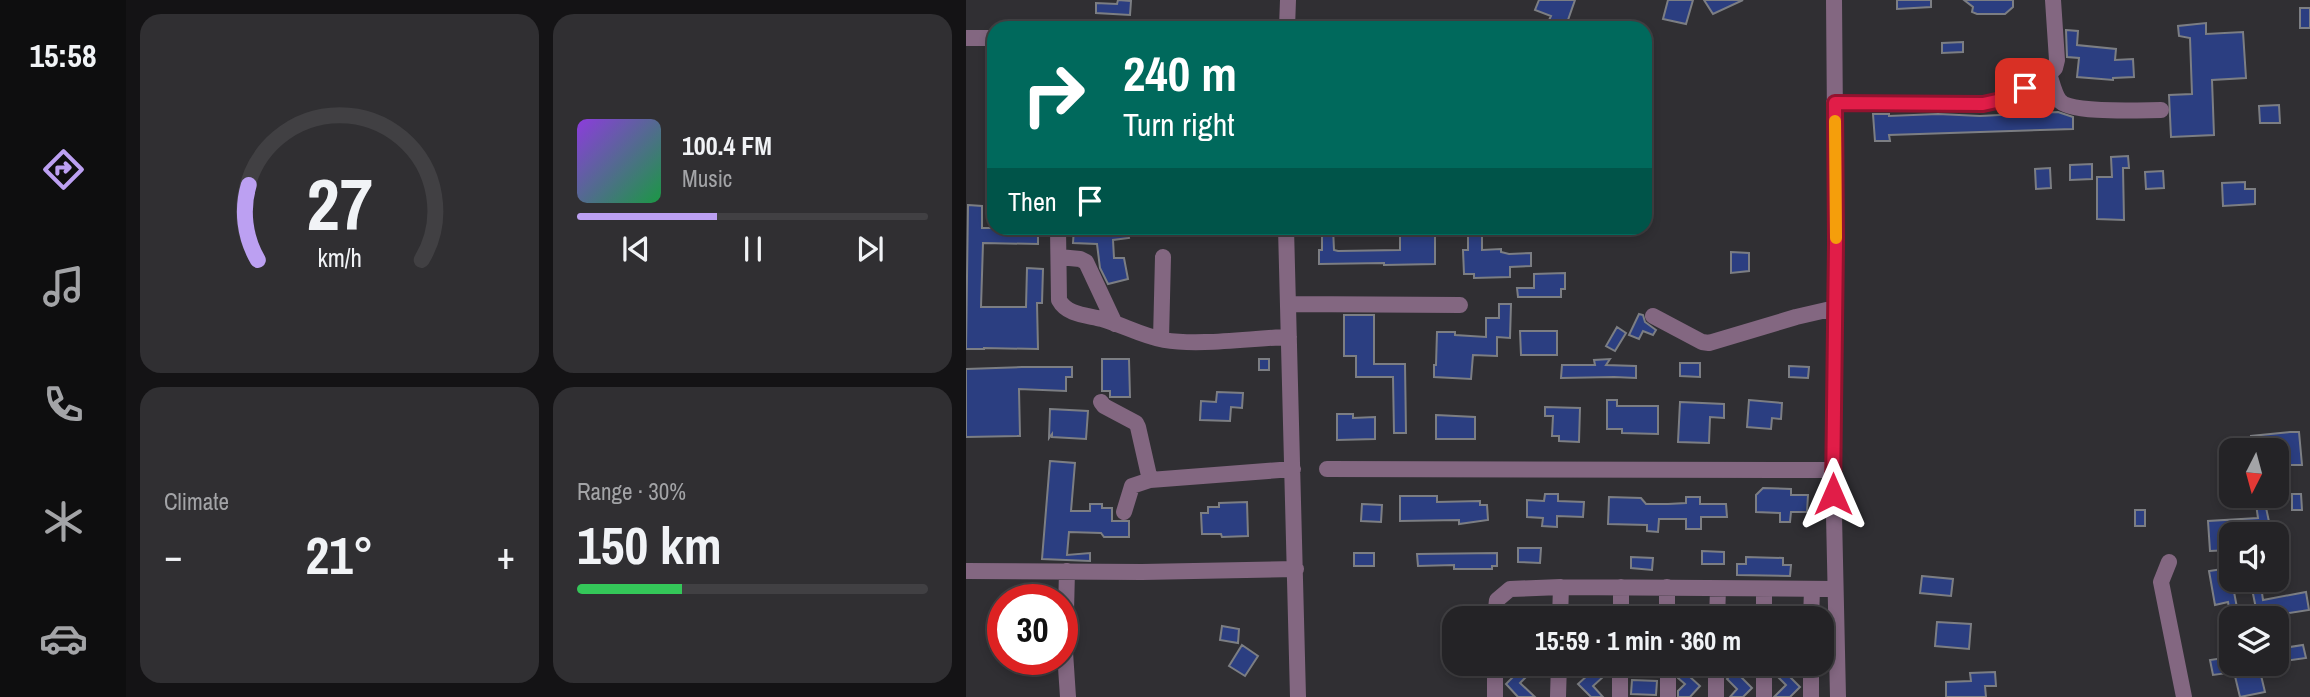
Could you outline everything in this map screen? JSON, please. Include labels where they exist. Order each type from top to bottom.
[{"type":"street","points":[[1287,21],[1288,0]]},
{"type":"street","points":[[1834,0],[1833,470],[1838,697]]},
{"type":"street","points":[[1835,103],[1983,104],[2001,100],[2049,74],[2055,68],[2057,60],[2053,0]]},
{"type":"street","points":[[966,38],[987,38]]},
{"type":"street","points":[[2049,74],[2059,100],[2067,106],[2096,110],[2161,110]]},
{"type":"street","points":[[1058,235],[1059,300],[1063,308],[1178,342],[1289,337]]},
{"type":"street","points":[[1286,235],[1298,697]]},
{"type":"street","points":[[1059,257],[1086,262],[1115,324]]},
{"type":"street","points":[[1161,339],[1163,257]]},
{"type":"street","points":[[1288,304],[1460,305]]},
{"type":"street","points":[[1653,316],[1702,342],[1709,343],[1835,308]]},
{"type":"street","points":[[1101,402],[1138,427],[1150,480]]},
{"type":"street","points":[[1327,468],[1833,470]]},
{"type":"street","points":[[1124,512],[1132,486],[1150,480],[1293,469]]},
{"type":"street","points":[[2169,562],[2161,582],[2185,697]]},
{"type":"street","points":[[966,571],[1296,569]]},
{"type":"street","points":[[1067,572],[1065,652],[1068,697]]},
{"type":"street","points":[[1560,606],[1561,587]]},
{"type":"street","points":[[1621,587],[1621,606]]},
{"type":"street","points":[[1667,587],[1668,606]]},
{"type":"street","points":[[1496,606],[1497,600],[1510,589],[1835,589]]},
{"type":"street","points":[[1717,606],[1718,589]]},
{"type":"street","points":[[1763,590],[1764,606]]},
{"type":"street","points":[[1811,606],[1812,590]]},
{"type":"street","points":[[1495,676],[1495,697]]},
{"type":"street","points":[[1558,697],[1559,676]]},
{"type":"street","points":[[1620,676],[1620,697]]},
{"type":"street","points":[[1668,676],[1668,697]]},
{"type":"street","points":[[1716,676],[1716,697]]},
{"type":"street","points":[[1764,676],[1764,697]]},
{"type":"street","points":[[1811,676],[1811,697]]},
{"type":"building","points":[[1118,0],[1131,1],[1130,15],[1096,13],[1096,3],[1117,4]]},
{"type":"building","points":[[1539,0],[1575,0],[1568,20],[1570,21],[1549,20],[1551,16],[1535,10]]},
{"type":"building","points":[[1668,0],[1693,0],[1686,24],[1663,19]]},
{"type":"building","points":[[1704,0],[1743,0],[1713,14]]},
{"type":"building","points":[[1897,0],[1931,0],[1931,7],[1897,9]]},
{"type":"building","points":[[1964,0],[2013,0],[2013,7],[2005,14],[1977,14],[1972,12],[1973,7]]},
{"type":"building","points":[[2300,8],[2310,8],[2310,28],[2300,28]]},
{"type":"building","points":[[2206,23],[2206,34],[2243,32],[2246,78],[2212,80],[2214,135],[2171,137],[2169,95],[2192,94],[2190,38],[2179,36],[2178,26]]},
{"type":"building","points":[[2066,30],[2078,31],[2077,45],[2116,49],[2115,60],[2133,59],[2134,77],[2113,80],[2077,77],[2079,58],[2067,57]]},
{"type":"building","points":[[1963,42],[1963,52],[1942,53],[1942,43]]},
{"type":"building","points":[[2279,105],[2280,123],[2260,123],[2259,106]]},
{"type":"building","points":[[2058,112],[2073,117],[2073,129],[1889,135],[1890,141],[1875,141],[1873,114],[1980,116]]},
{"type":"building","points":[[2128,156],[2129,168],[2123,168],[2124,220],[2097,219],[2097,177],[2112,177],[2111,157]]},
{"type":"building","points":[[2092,164],[2092,179],[2070,180],[2070,165]]},
{"type":"building","points":[[2050,168],[2051,188],[2036,189],[2035,169]]},
{"type":"building","points":[[2163,171],[2164,188],[2146,189],[2145,172]]},
{"type":"building","points":[[2245,182],[2245,189],[2255,189],[2255,204],[2223,206],[2222,183]]},
{"type":"building","points":[[968,205],[982,206],[982,228],[987,228],[987,235],[1038,235],[1038,244],[983,243],[981,307],[1026,307],[1027,268],[1043,269],[1042,303],[1037,303],[1038,349],[966,349]]},
{"type":"building","points":[[1074,235],[1128,235],[1129,238],[1113,240],[1114,258],[1124,258],[1128,279],[1108,284],[1100,268],[1097,244],[1073,243]]},
{"type":"building","points":[[1322,235],[1333,235],[1334,250],[1338,251],[1400,250],[1400,235],[1435,235],[1435,264],[1319,264],[1319,250],[1322,250]]},
{"type":"building","points":[[1468,235],[1482,235],[1482,250],[1501,249],[1501,252],[1509,254],[1531,253],[1531,266],[1510,267],[1510,277],[1474,278],[1474,274],[1464,274],[1463,250],[1468,250]]},
{"type":"building","points":[[1731,252],[1749,253],[1749,271],[1731,273]]},
{"type":"building","points":[[1565,273],[1565,289],[1561,289],[1561,297],[1518,297],[1517,288],[1534,288],[1534,274]]},
{"type":"building","points":[[1499,304],[1511,304],[1510,338],[1497,337],[1497,356],[1473,355],[1471,379],[1434,377],[1437,332],[1486,337],[1486,318],[1499,318]]},
{"type":"building","points":[[1639,314],[1656,330],[1653,335],[1643,331],[1639,339],[1629,335]]},
{"type":"building","points":[[1344,315],[1374,315],[1374,364],[1405,364],[1406,433],[1394,433],[1393,377],[1356,377],[1356,356],[1344,356]]},
{"type":"building","points":[[1617,327],[1626,333],[1615,351],[1606,346]]},
{"type":"building","points":[[1520,331],[1557,331],[1557,355],[1521,355]]},
{"type":"building","points":[[1102,359],[1129,359],[1130,397],[1110,397],[1110,391],[1102,391]]},
{"type":"building","points":[[1259,359],[1269,359],[1269,370],[1259,370]]},
{"type":"building","points":[[1610,359],[1606,365],[1636,366],[1636,378],[1561,378],[1562,365],[1595,365],[1594,360]]},
{"type":"building","points":[[1680,363],[1700,363],[1700,377],[1680,376]]},
{"type":"building","points":[[1789,366],[1809,367],[1808,378],[1789,377]]},
{"type":"building","points":[[1072,367],[1072,377],[1066,377],[1066,391],[1019,389],[1020,436],[966,437],[966,369]]},
{"type":"building","points":[[1217,392],[1243,393],[1242,408],[1231,407],[1230,421],[1200,420],[1201,401],[1216,402]]},
{"type":"building","points":[[1607,400],[1617,400],[1617,406],[1658,406],[1658,434],[1622,433],[1622,429],[1607,429]]},
{"type":"building","points":[[1749,400],[1782,403],[1781,419],[1772,418],[1771,429],[1747,427]]},
{"type":"building","points":[[1680,402],[1724,404],[1724,418],[1710,417],[1709,443],[1678,442]]},
{"type":"building","points":[[1545,407],[1580,408],[1579,442],[1559,441],[1559,436],[1552,436],[1553,416],[1545,416]]},
{"type":"building","points":[[1050,409],[1088,411],[1086,439],[1052,437],[1052,434],[1049,438]]},
{"type":"building","points":[[1337,414],[1353,414],[1353,418],[1375,417],[1375,439],[1337,440]]},
{"type":"building","points":[[1436,415],[1475,417],[1475,439],[1436,439]]},
{"type":"building","points":[[2299,432],[2302,465],[2289,465],[2289,438],[2251,436]]},
{"type":"building","points":[[1050,461],[1075,463],[1071,511],[1090,511],[1090,504],[1102,504],[1102,508],[1112,508],[1112,521],[1129,521],[1129,537],[1069,532],[1067,555],[1090,553],[1090,561],[1042,559]]},
{"type":"building","points":[[1763,488],[1791,489],[1791,495],[1808,495],[1807,512],[1791,512],[1790,522],[1780,522],[1780,513],[1756,512],[1756,495]]},
{"type":"building","points":[[1545,494],[1558,494],[1558,501],[1584,502],[1583,517],[1557,516],[1557,527],[1542,526],[1543,518],[1527,517],[1527,500],[1544,501]]},
{"type":"building","points":[[2292,494],[2301,494],[2302,510],[2292,510]]},
{"type":"building","points":[[1400,496],[1437,496],[1437,502],[1480,501],[1480,505],[1487,505],[1488,520],[1459,524],[1459,520],[1400,521]]},
{"type":"building","points":[[1609,497],[1641,498],[1646,504],[1668,504],[1686,503],[1686,497],[1700,497],[1700,504],[1726,504],[1727,517],[1701,517],[1701,529],[1686,529],[1686,519],[1659,519],[1658,532],[1647,531],[1647,525],[1608,524]]},
{"type":"building","points":[[1247,502],[1248,536],[1222,537],[1221,534],[1202,534],[1201,513],[1208,513],[1208,507],[1219,507],[1219,503]]},
{"type":"building","points":[[1362,504],[1382,505],[1381,522],[1361,521]]},
{"type":"building","points":[[2257,508],[2266,508],[2269,522],[2219,522],[2219,551],[2210,551],[2208,521],[2258,518]]},
{"type":"building","points":[[2135,510],[2145,510],[2145,526],[2135,526]]},
{"type":"building","points":[[1518,548],[1541,548],[1540,563],[1518,562]]},
{"type":"building","points":[[1702,551],[1724,552],[1724,564],[1702,564]]},
{"type":"building","points":[[1354,553],[1374,553],[1374,566],[1354,566]]},
{"type":"building","points":[[1497,553],[1497,566],[1492,566],[1492,569],[1454,569],[1454,565],[1418,566],[1417,554]]},
{"type":"building","points":[[1631,557],[1653,558],[1652,570],[1631,568]]},
{"type":"building","points":[[1746,557],[1783,558],[1783,565],[1791,565],[1790,576],[1737,575],[1737,564],[1746,564]]},
{"type":"building","points":[[2219,570],[2219,592],[2234,592],[2237,606],[2229,606],[2228,602],[2215,605],[2209,571]]},
{"type":"building","points":[[1922,576],[1953,579],[1951,596],[1920,593]]},
{"type":"building","points":[[2253,592],[2262,592],[2263,600],[2306,592],[2309,610],[2289,613],[2289,606],[2256,606]]},
{"type":"building","points":[[1937,622],[1971,624],[1969,649],[1935,646]]},
{"type":"building","points":[[1222,626],[1239,629],[1238,643],[1220,640]]},
{"type":"building","points":[[1242,645],[1258,656],[1245,676],[1229,666]]},
{"type":"building","points":[[2303,645],[2306,658],[2289,660],[2289,647]]},
{"type":"building","points":[[2219,659],[2219,674],[2213,675],[2210,660]]},
{"type":"building","points":[[1995,672],[1996,686],[1985,686],[1986,697],[1946,697],[1946,682],[1971,681],[1970,673]]},
{"type":"building","points":[[1514,676],[1527,676],[1520,683],[1535,697],[1518,697],[1506,684]]},
{"type":"building","points":[[1587,676],[1602,676],[1593,686],[1603,697],[1591,697],[1578,684]]},
{"type":"building","points":[[1691,676],[1700,686],[1690,697],[1678,697],[1678,691],[1685,684],[1678,678]]},
{"type":"building","points":[[1730,676],[1744,676],[1742,678],[1752,688],[1743,697],[1730,697],[1737,689],[1727,679]]},
{"type":"building","points":[[1777,676],[1791,676],[1800,687],[1790,697],[1774,697],[1786,685]]},
{"type":"building","points":[[2235,676],[2261,676],[2265,692],[2240,697]]},
{"type":"building","points":[[1632,680],[1657,681],[1656,695],[1631,694]]},
{"type":"slow traffic","points":[[1835,121],[1836,238]]},
{"type":"route","points":[[1833,494],[1835,103],[1983,104],[2001,100],[2025,88]]}]
